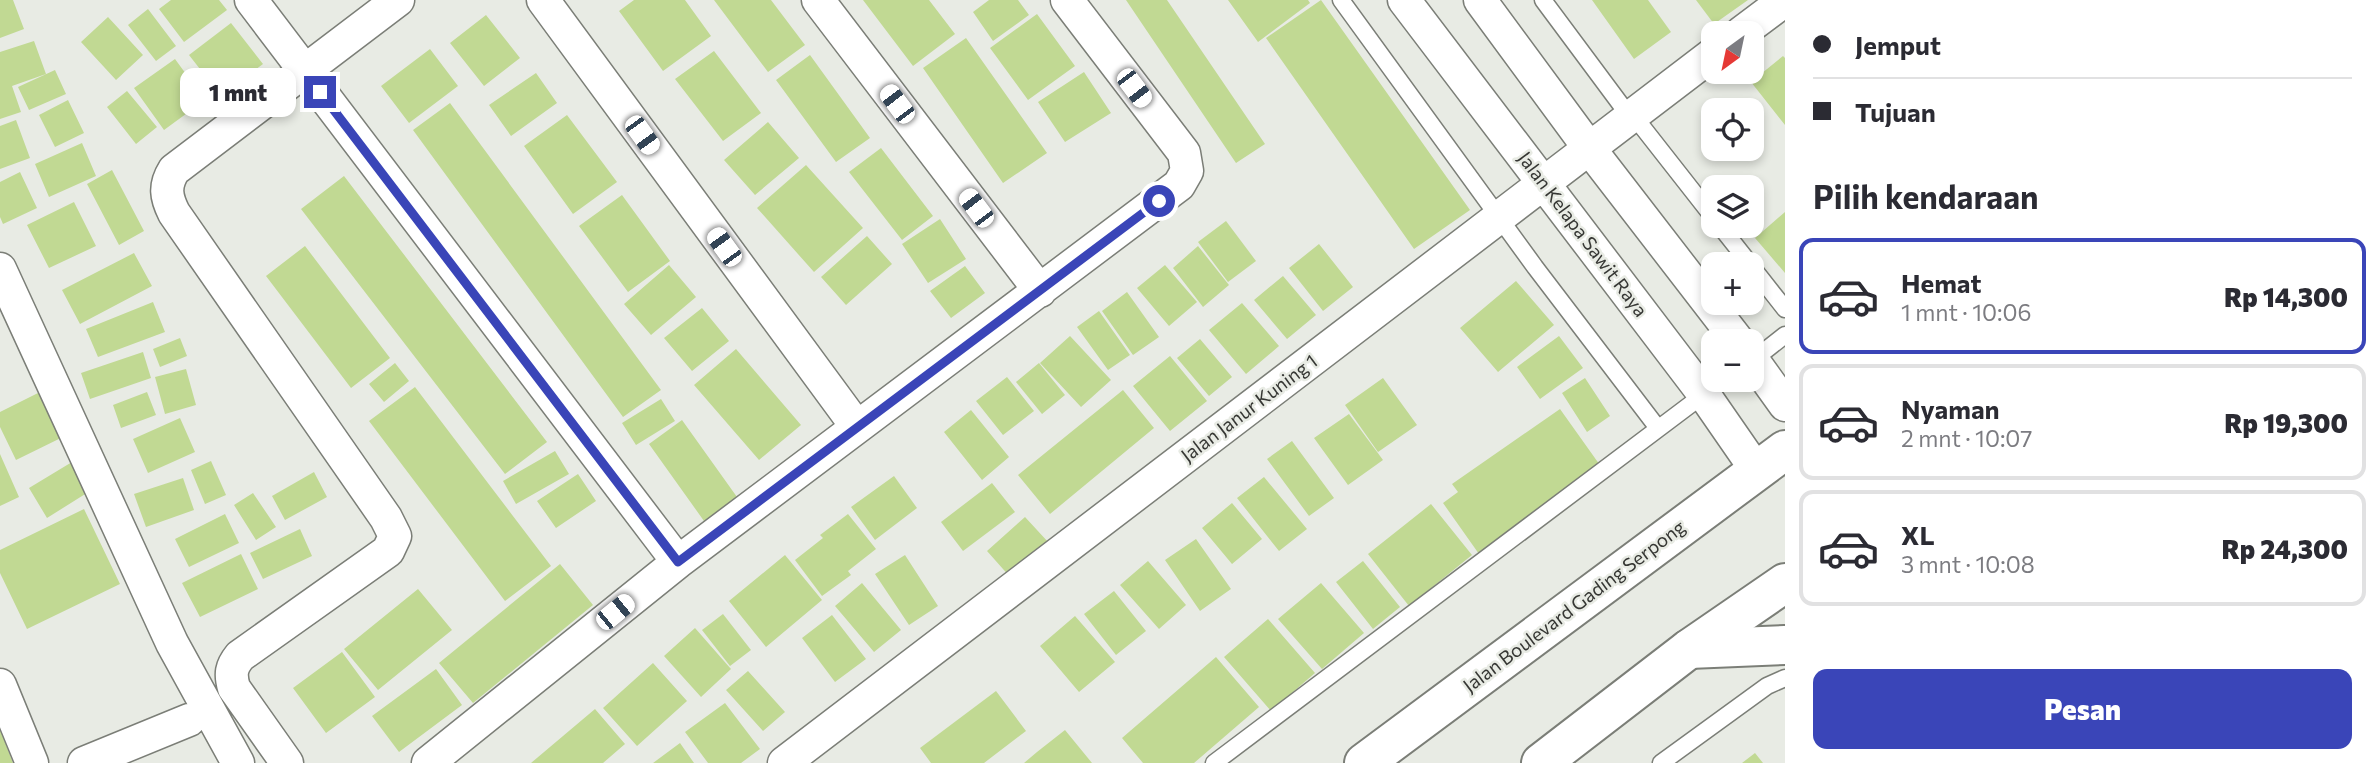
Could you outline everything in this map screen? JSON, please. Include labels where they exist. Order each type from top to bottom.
[{"type":"main road","name":"Jalan Boulevard Gading Serpong","points":[[1364,763],[1771,460]]},
{"type":"main road","points":[[1541,763],[1689,649],[1785,583]]},
{"type":"main road","points":[[1689,649],[1785,645]]},
{"type":"street","points":[[251,0],[678,562]]},
{"type":"street","points":[[287,763],[234,688],[232,666],[240,656],[388,551],[394,532],[174,213],[166,198],[166,186],[174,170],[398,0]]},
{"type":"street","points":[[543,0],[857,427]]},
{"type":"street","points":[[818,0],[1040,292]]},
{"type":"street","points":[[428,763],[678,562],[1179,186],[1187,171],[1184,153],[1067,0]]},
{"type":"street","name":"Jalan Kelapa Sawit Raya","points":[[1404,0],[1544,182],[1701,372]]},
{"type":"street","points":[[1480,0],[1589,148],[1729,329]]},
{"type":"street","points":[[1757,21],[1785,0]]},
{"type":"street","name":"Jalan Janur Kuning 1","points":[[784,763],[1701,63]]},
{"type":"street","points":[[0,269],[172,643],[238,763]]},
{"type":"street","points":[[1764,376],[1785,405]]},
{"type":"street","name":"Jalan Kelapa Sawit Raya","points":[[1718,392],[1771,460]]},
{"type":"street","points":[[0,685],[32,763]]},
{"type":"street","points":[[84,763],[189,720]]},
{"type":"lane","points":[[1341,0],[1499,218],[1657,427]]},
{"type":"lane","points":[[1543,0],[1701,202]]},
{"type":"lane","points":[[1730,238],[1741,252]]},
{"type":"lane","points":[[1764,282],[1785,309]]},
{"type":"lane","points":[[1764,347],[1785,335]]},
{"type":"lane","points":[[1214,763],[1705,392]]},
{"type":"lane","points":[[1661,763],[1767,686],[1785,678]]},
{"type":"building","points":[[0,0],[13,0],[24,29],[0,38]]},
{"type":"building","points":[[171,0],[219,0],[227,10],[184,42],[159,9]]},
{"type":"building","points":[[634,0],[685,0],[711,36],[663,71],[619,11]]},
{"type":"building","points":[[714,0],[771,0],[805,45],[768,72]]},
{"type":"building","points":[[863,0],[929,0],[955,34],[913,66]]},
{"type":"building","points":[[989,0],[1018,0],[1029,15],[993,41],[973,12]]},
{"type":"building","points":[[1126,0],[1167,0],[1265,144],[1236,163]]},
{"type":"building","points":[[1228,0],[1308,0],[1310,3],[1258,42]]},
{"type":"building","points":[[1321,0],[1470,210],[1414,249],[1266,38]]},
{"type":"building","points":[[1592,0],[1648,0],[1671,32],[1634,59]]},
{"type":"building","points":[[1696,0],[1748,0],[1718,21],[1712,21]]},
{"type":"building","points":[[148,9],[176,46],[156,61],[128,25]]},
{"type":"building","points":[[1037,14],[1075,66],[1028,100],[990,48]]},
{"type":"building","points":[[486,15],[520,58],[484,86],[450,43]]},
{"type":"building","points":[[108,17],[143,55],[116,80],[81,42]]},
{"type":"building","points":[[231,23],[263,64],[221,96],[189,55]]},
{"type":"building","points":[[966,38],[1047,153],[1003,183],[923,68]]},
{"type":"building","points":[[34,41],[46,74],[12,86],[21,112],[0,119],[0,52]]},
{"type":"building","points":[[430,49],[458,86],[409,123],[381,86]]},
{"type":"building","points":[[714,51],[761,113],[723,141],[675,79]]},
{"type":"building","points":[[810,55],[870,138],[836,162],[776,80]]},
{"type":"building","points":[[1783,56],[1785,58],[1785,125],[1753,84],[1764,84],[1764,71]]},
{"type":"building","points":[[175,59],[205,100],[164,130],[134,88]]},
{"type":"building","points":[[55,70],[66,94],[29,110],[18,87]]},
{"type":"building","points":[[1084,72],[1111,113],[1065,142],[1038,102]]},
{"type":"building","points":[[536,73],[557,103],[511,136],[489,105]]},
{"type":"building","points":[[127,91],[157,127],[136,144],[107,107]]},
{"type":"building","points":[[68,100],[84,133],[55,147],[39,115]]},
{"type":"building","points":[[450,103],[661,390],[623,417],[413,130]]},
{"type":"building","points":[[567,115],[617,182],[573,214],[524,146]]},
{"type":"building","points":[[16,120],[30,158],[0,169],[0,126]]},
{"type":"building","points":[[768,122],[799,158],[755,195],[724,160]]},
{"type":"building","points":[[82,143],[96,176],[49,197],[35,164]]},
{"type":"building","points":[[881,148],[933,216],[902,240],[849,172]]},
{"type":"building","points":[[806,165],[863,228],[814,272],[757,208]]},
{"type":"building","points":[[112,170],[144,231],[119,245],[87,184]]},
{"type":"building","points":[[20,172],[37,208],[3,224],[0,217],[0,182]]},
{"type":"building","points":[[344,176],[547,442],[505,474],[301,209]]},
{"type":"building","points":[[622,195],[670,261],[628,292],[579,226]]},
{"type":"building","points":[[74,202],[96,246],[49,268],[27,225]]},
{"type":"building","points":[[1785,212],[1785,273],[1755,238],[1764,238],[1764,230]]},
{"type":"building","points":[[940,219],[966,259],[928,283],[902,244]]},
{"type":"building","points":[[1226,221],[1256,261],[1228,282],[1198,242]]},
{"type":"building","points":[[867,236],[892,264],[846,305],[821,277]]},
{"type":"building","points":[[1319,244],[1353,287],[1323,311],[1289,268]]},
{"type":"building","points":[[305,246],[390,358],[351,388],[266,276]]},
{"type":"building","points":[[1198,246],[1229,285],[1203,307],[1173,268]]},
{"type":"building","points":[[134,253],[152,286],[80,324],[62,290]]},
{"type":"building","points":[[669,265],[696,297],[651,335],[624,304]]},
{"type":"building","points":[[1165,265],[1197,302],[1169,326],[1137,288]]},
{"type":"building","points":[[965,266],[985,293],[951,318],[930,291]]},
{"type":"building","points":[[1283,276],[1316,315],[1287,339],[1254,300]]},
{"type":"building","points":[[1516,281],[1554,325],[1498,372],[1460,328]]},
{"type":"building","points":[[1127,292],[1159,337],[1133,355],[1102,311]]},
{"type":"building","points":[[153,302],[165,332],[98,357],[86,329]]},
{"type":"building","points":[[1242,303],[1279,346],[1246,374],[1209,330]]},
{"type":"building","points":[[702,308],[729,341],[692,371],[664,338]]},
{"type":"building","points":[[1099,311],[1130,355],[1108,370],[1077,327]]},
{"type":"building","points":[[1070,336],[1111,380],[1081,407],[1040,363]]},
{"type":"building","points":[[1559,336],[1583,368],[1540,399],[1517,367]]},
{"type":"building","points":[[180,338],[187,356],[160,367],[153,349]]},
{"type":"building","points":[[1200,339],[1232,377],[1209,396],[1177,358]]},
{"type":"building","points":[[736,349],[801,425],[759,460],[694,385]]},
{"type":"building","points":[[143,352],[151,378],[90,399],[81,373]]},
{"type":"building","points":[[1170,356],[1207,401],[1170,431],[1133,386]]},
{"type":"building","points":[[395,363],[409,381],[384,402],[369,384]]},
{"type":"building","points":[[1039,363],[1065,395],[1042,414],[1016,382]]},
{"type":"building","points":[[186,369],[196,405],[165,414],[155,377]]},
{"type":"building","points":[[1007,377],[1034,411],[1003,435],[976,401]]},
{"type":"building","points":[[1383,378],[1417,425],[1378,452],[1345,405]]},
{"type":"building","points":[[1585,378],[1610,416],[1587,432],[1562,393]]},
{"type":"building","points":[[415,387],[551,566],[505,601],[369,421]]},
{"type":"building","points":[[46,389],[69,434],[16,460],[0,427],[0,412]]},
{"type":"building","points":[[1123,390],[1154,428],[1050,514],[1018,475]]},
{"type":"building","points":[[147,392],[156,415],[121,428],[113,405]]},
{"type":"building","points":[[661,399],[675,421],[636,445],[622,423]]},
{"type":"building","points":[[1560,409],[1602,468],[1479,554],[1443,503],[1458,492],[1452,484]]},
{"type":"building","points":[[971,410],[1009,457],[982,480],[944,432]]},
{"type":"building","points":[[1349,414],[1383,460],[1348,485],[1314,438]]},
{"type":"building","points":[[180,418],[195,452],[148,473],[133,439]]},
{"type":"building","points":[[682,420],[742,504],[709,528],[649,444]]},
{"type":"building","points":[[1292,441],[1334,498],[1309,516],[1267,459]]},
{"type":"building","points":[[555,451],[569,474],[516,504],[503,481]]},
{"type":"building","points":[[0,454],[19,497],[0,506]]},
{"type":"building","points":[[211,461],[226,495],[205,504],[191,470]]},
{"type":"building","points":[[72,462],[90,491],[47,518],[29,488]]},
{"type":"building","points":[[314,472],[327,497],[285,520],[272,496]]},
{"type":"building","points":[[578,474],[596,501],[556,528],[537,501]]},
{"type":"building","points":[[894,476],[917,508],[875,540],[851,507]]},
{"type":"building","points":[[1264,477],[1307,529],[1279,551],[1237,498]]},
{"type":"building","points":[[183,478],[194,510],[146,527],[134,494]]},
{"type":"building","points":[[992,483],[1015,512],[963,551],[941,522]]},
{"type":"building","points":[[253,493],[276,527],[256,540],[234,505]]},
{"type":"building","points":[[1232,503],[1262,539],[1232,564],[1202,528]]},
{"type":"building","points":[[1431,504],[1472,555],[1409,606],[1368,554]]},
{"type":"building","points":[[84,509],[120,584],[27,629],[0,573],[0,550]]},
{"type":"building","points":[[225,514],[239,543],[189,567],[175,539]]},
{"type":"building","points":[[848,514],[876,549],[848,571],[851,575],[822,596],[795,560],[823,538],[820,535]]},
{"type":"building","points":[[1025,517],[1049,543],[1011,578],[987,551]]},
{"type":"building","points":[[300,529],[312,556],[263,579],[250,553]]},
{"type":"building","points":[[1196,539],[1231,589],[1200,611],[1165,560]]},
{"type":"building","points":[[241,554],[258,589],[200,617],[182,583]]},
{"type":"building","points":[[785,555],[822,600],[766,647],[729,601]]},
{"type":"building","points":[[905,555],[938,606],[909,625],[875,574]]},
{"type":"building","points":[[1148,561],[1186,605],[1159,629],[1120,585]]},
{"type":"building","points":[[1363,561],[1400,607],[1373,629],[1336,582]]},
{"type":"building","points":[[560,564],[593,605],[473,703],[439,663]]},
{"type":"building","points":[[862,583],[901,630],[874,652],[835,606]]},
{"type":"building","points":[[1321,583],[1364,633],[1322,669],[1278,619]]},
{"type":"building","points":[[418,589],[452,630],[378,690],[344,649]]},
{"type":"building","points":[[1114,591],[1146,631],[1116,655],[1084,614]]},
{"type":"building","points":[[723,614],[751,650],[730,666],[702,630]]},
{"type":"building","points":[[832,615],[866,659],[835,682],[802,638]]},
{"type":"building","points":[[1075,616],[1115,662],[1079,692],[1040,646]]},
{"type":"building","points":[[1268,619],[1315,673],[1271,711],[1224,657]]},
{"type":"building","points":[[695,628],[731,669],[701,697],[664,656]]},
{"type":"building","points":[[342,652],[375,697],[326,733],[293,688]]},
{"type":"building","points":[[1216,657],[1259,707],[1194,763],[1143,763],[1122,738]]},
{"type":"building","points":[[653,663],[687,701],[637,746],[603,708]]},
{"type":"building","points":[[436,669],[462,705],[399,752],[372,716]]},
{"type":"building","points":[[748,671],[785,712],[763,731],[726,690]]},
{"type":"building","points":[[996,691],[1026,731],[984,763],[931,763],[920,748]]},
{"type":"building","points":[[725,703],[760,749],[741,763],[708,763],[685,732]]},
{"type":"building","points":[[595,709],[625,744],[603,763],[531,763]]},
{"type":"building","points":[[0,729],[13,763],[0,763]]},
{"type":"building","points":[[1065,730],[1092,763],[1024,763],[1037,752]]},
{"type":"building","points":[[680,743],[694,763],[653,763]]},
{"type":"building","points":[[1755,753],[1763,763],[1742,763]]},
{"type":"route","points":[[320,92],[678,562],[1159,201]]}]
